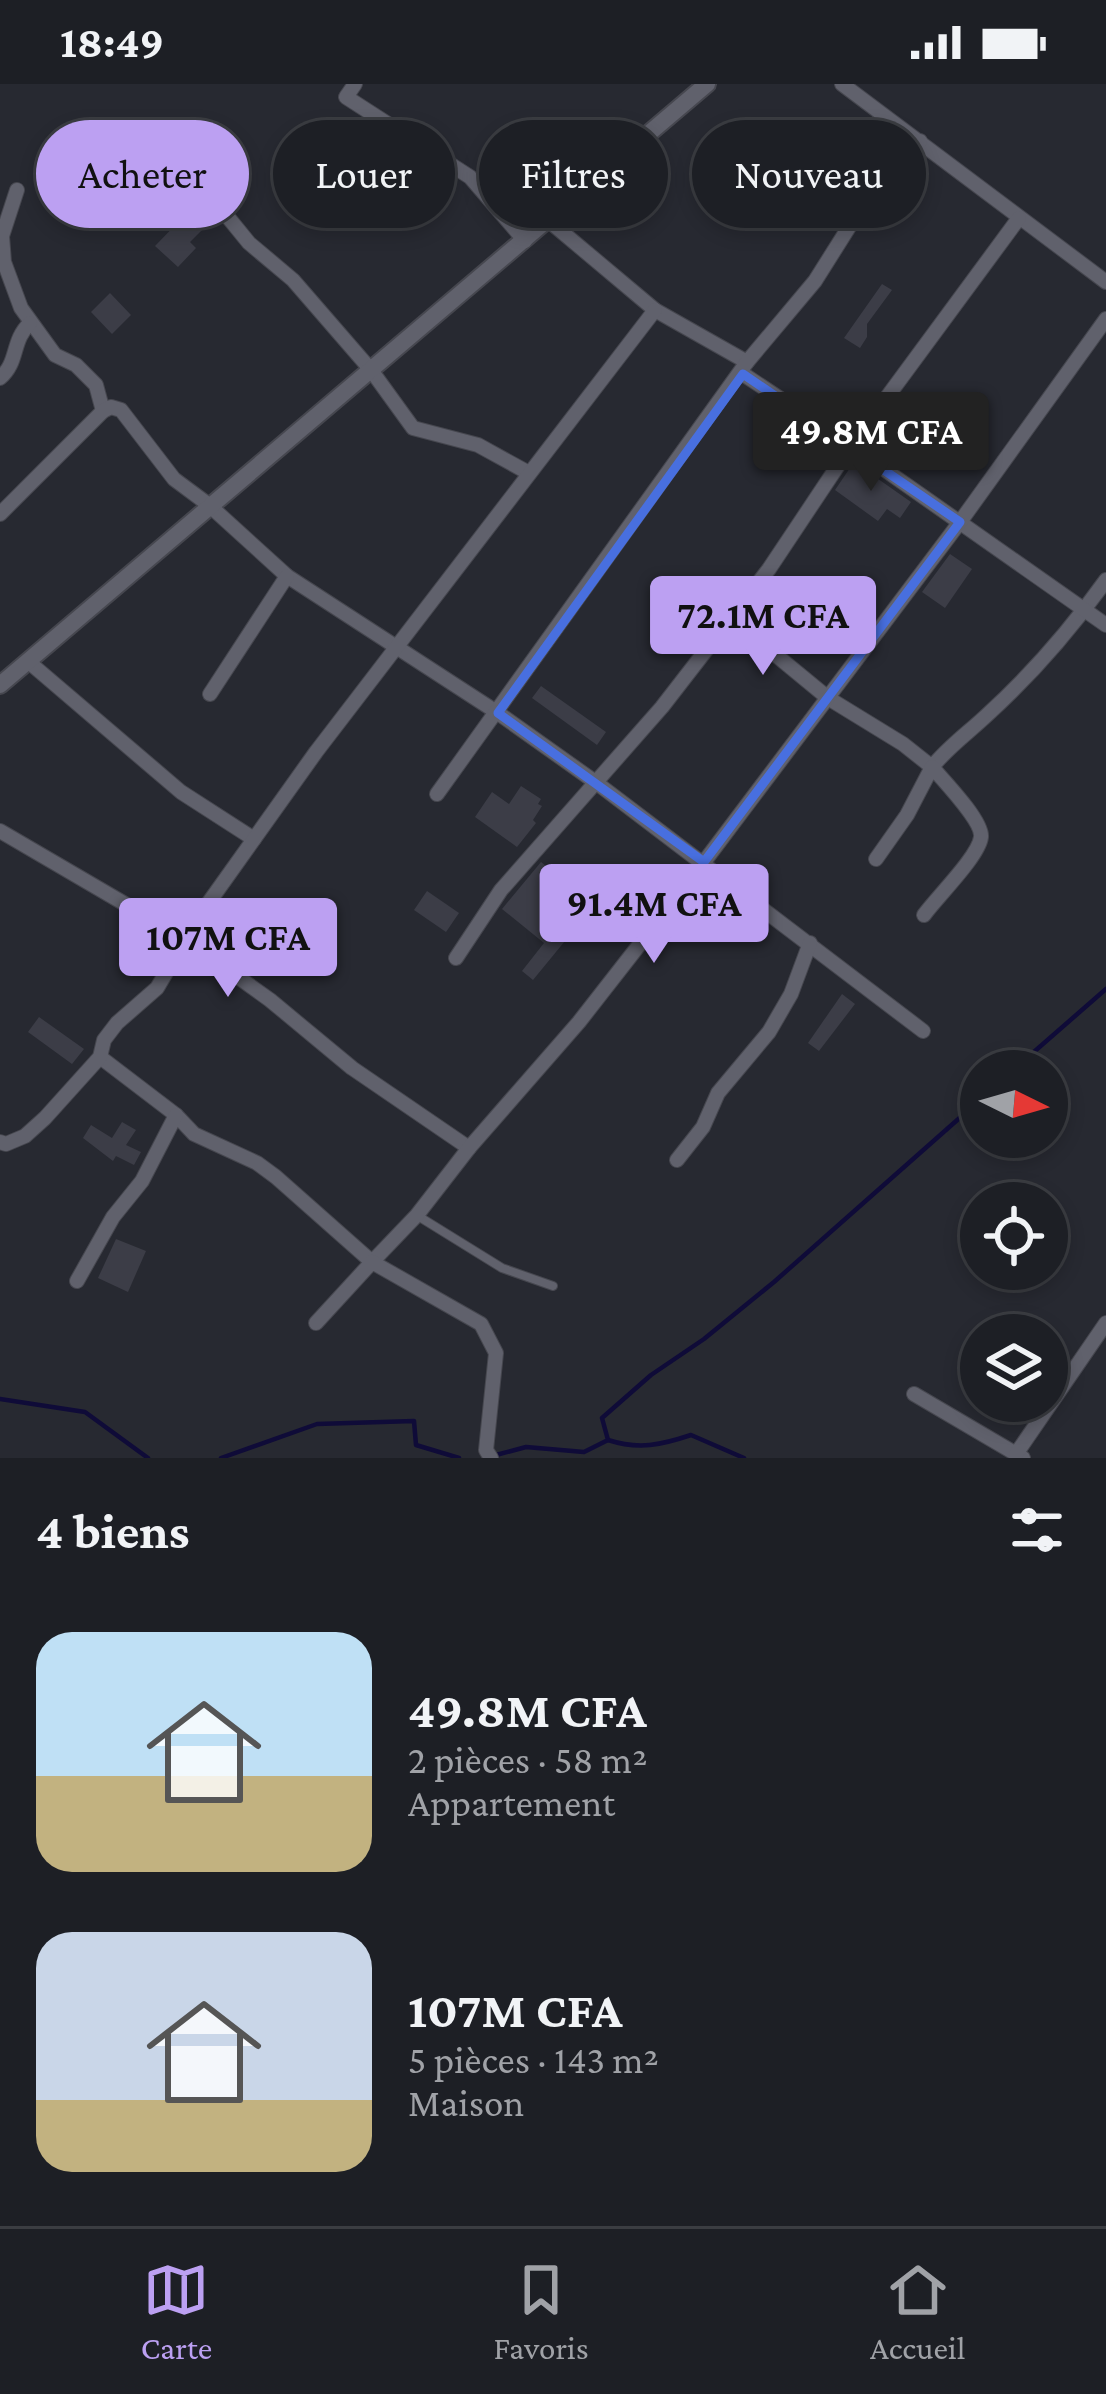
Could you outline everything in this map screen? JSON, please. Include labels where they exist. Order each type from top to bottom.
[{"type":"street","points":[[355,84],[346,97],[470,177],[525,242]]},
{"type":"street","points":[[665,120],[707,84]]},
{"type":"street","points":[[842,84],[891,120]]},
{"type":"street","points":[[926,146],[1106,282]]},
{"type":"street","points":[[17,190],[2,236],[4,262],[30,323],[43,333],[55,355],[76,364],[96,385],[103,411]]},
{"type":"street","points":[[456,958],[501,890],[598,784],[770,568],[851,446],[1019,218]]},
{"type":"street","points":[[237,228],[293,280],[370,370],[412,428],[478,445],[527,472]]},
{"type":"street","points":[[0,685],[541,228]]},
{"type":"street","points":[[557,228],[655,310],[745,368],[1106,625]]},
{"type":"street","points":[[437,794],[745,368],[815,281],[848,228]]},
{"type":"street","points":[[0,1142],[25,1136],[100,1057],[104,1040],[117,1023],[157,988],[254,839],[527,472],[655,310]]},
{"type":"street","points":[[316,1323],[417,1216],[469,1148],[579,1022],[960,522],[1106,319]]},
{"type":"street","points":[[0,378],[10,370],[17,335],[30,323]]},
{"type":"street","points":[[0,514],[103,411],[121,410],[174,479],[287,576],[598,784],[923,1031]]},
{"type":"street","points":[[210,694],[287,576]]},
{"type":"street","points":[[876,859],[907,815],[932,766],[1050,653],[1106,580]]},
{"type":"street","points":[[731,618],[828,698],[932,766],[978,824],[981,837],[973,856],[924,915]]},
{"type":"street","points":[[31,663],[182,791],[254,839]]},
{"type":"street","points":[[0,831],[184,940],[270,1000],[352,1069],[469,1148]]},
{"type":"street","points":[[677,1160],[703,1127],[718,1093],[770,1032],[810,943]]},
{"type":"street","points":[[100,1057],[194,1134],[276,1177],[372,1262],[482,1324],[496,1354],[486,1450],[490,1458]]},
{"type":"street","points":[[77,1281],[113,1217],[142,1181],[176,1115]]},
{"type":"street","points":[[914,1394],[1020,1456],[1106,1323]]},
{"type":"lane","points":[[417,1216],[502,1268],[553,1286]]},
{"type":"highlighted area","points":[[743,374],[960,522],[704,862],[498,713]]},
{"type":"building","points":[[172,228],[204,228],[190,242],[196,248],[178,267],[155,246]]},
{"type":"building","points":[[882,284],[892,290],[867,324],[867,337],[860,348],[844,338]]},
{"type":"building","points":[[110,293],[131,315],[112,334],[91,312]]},
{"type":"building","points":[[854,462],[911,502],[900,518],[887,509],[878,521],[835,490]]},
{"type":"building","points":[[950,554],[972,569],[945,608],[922,592]]},
{"type":"building","points":[[811,614],[845,638],[837,650],[816,635],[803,652],[789,642]]},
{"type":"building","points":[[541,686],[606,732],[597,745],[532,698]]},
{"type":"building","points":[[521,786],[541,799],[538,804],[542,806],[533,820],[536,823],[517,847],[475,817],[492,792],[509,804]]},
{"type":"building","points":[[541,862],[565,881],[571,872],[587,885],[580,893],[594,904],[579,924],[565,912],[551,930],[565,941],[533,980],[522,971],[544,943],[502,909]]},
{"type":"building","points":[[427,891],[459,913],[446,932],[414,910]]},
{"type":"building","points":[[842,994],[855,1004],[819,1051],[808,1043]]},
{"type":"building","points":[[39,1017],[84,1049],[72,1064],[28,1032]]},
{"type":"building","points":[[122,1122],[136,1130],[126,1145],[141,1152],[134,1165],[116,1156],[113,1161],[83,1138],[91,1125],[112,1138]]},
{"type":"building","points":[[116,1239],[146,1251],[128,1292],[98,1278]]},
{"type":"waterway","points":[[1036,1050],[1106,989]]},
{"type":"waterway","points":[[496,1455],[526,1447],[584,1452],[608,1440],[602,1418],[774,1282],[960,1118]]},
{"type":"waterway","points":[[0,1399],[85,1412],[148,1458]]},
{"type":"waterway","points":[[221,1458],[317,1424],[414,1421],[416,1445],[459,1458]]},
{"type":"waterway","points":[[608,1440],[650,1445],[691,1435],[744,1458]]}]
